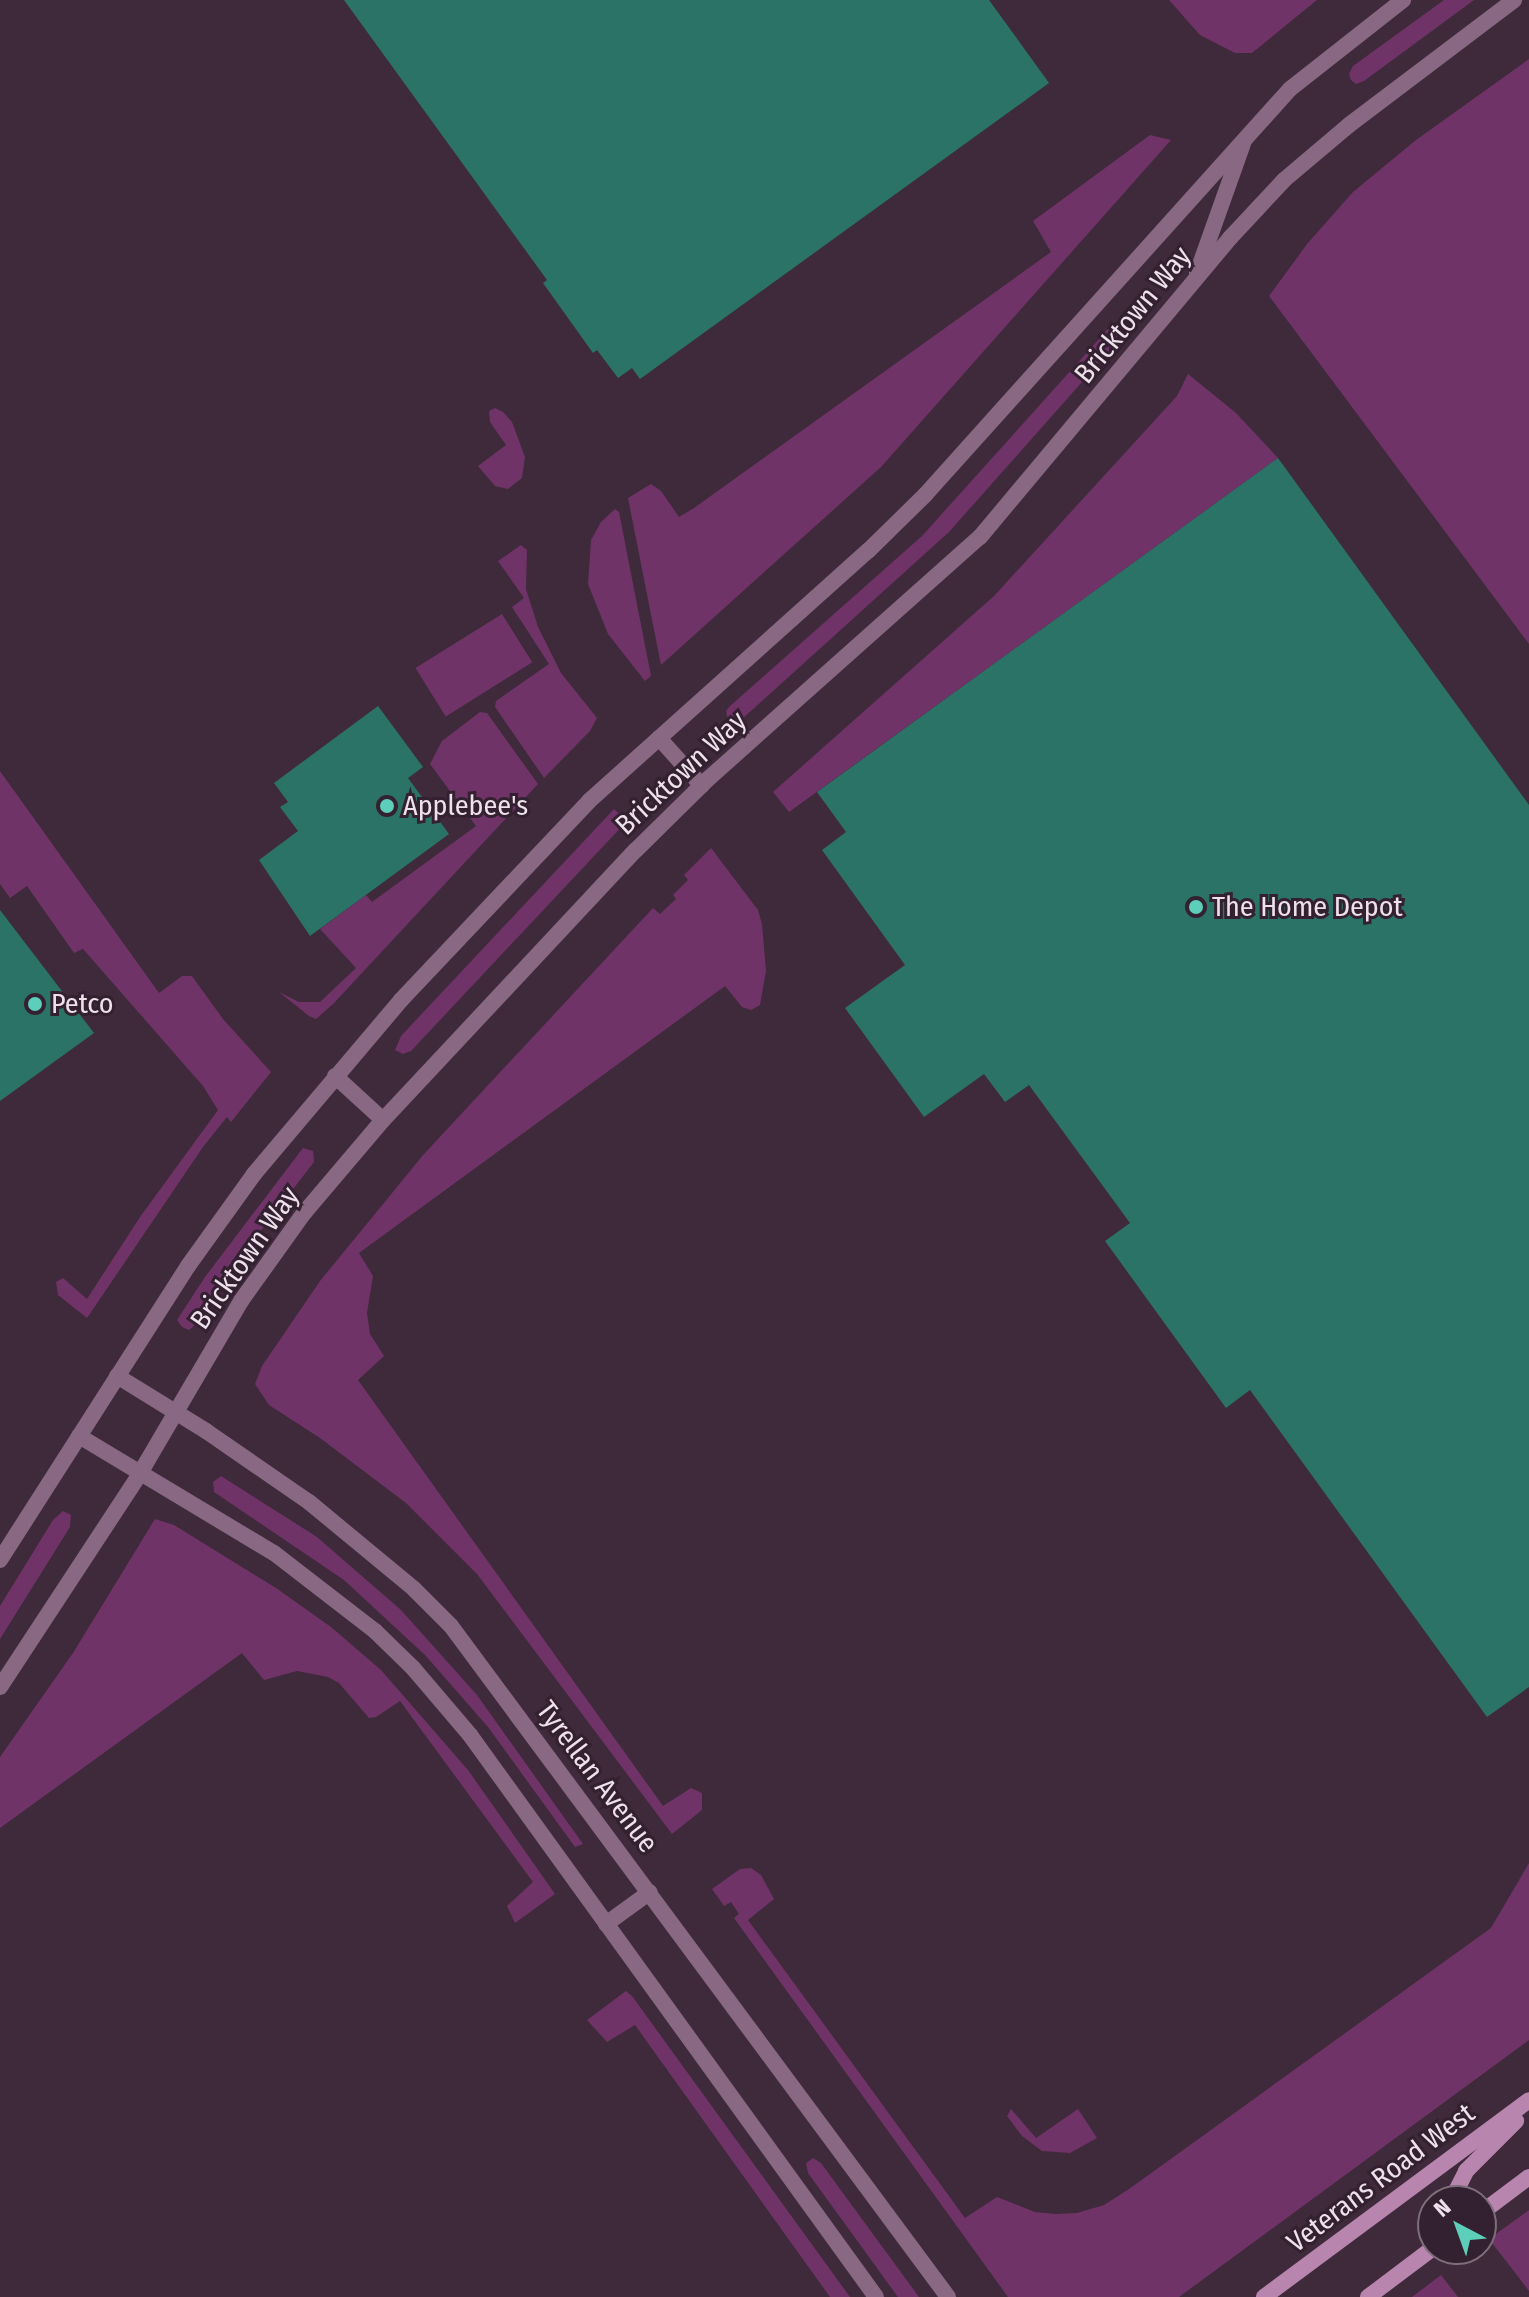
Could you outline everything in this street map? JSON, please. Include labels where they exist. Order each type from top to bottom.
[{"type":"street","name":"Veterans Road West","points":[[1264,2297],[1529,2100]]},
{"type":"street","points":[[1459,2185],[1466,2171],[1529,2109]]},
{"type":"street","points":[[1497,2201],[1529,2177]]},
{"type":"street","points":[[1368,2297],[1417,2260]]},
{"type":"lane","name":"Bricktown Way","points":[[0,1560],[188,1266],[254,1174],[335,1076],[519,873],[589,801],[868,551],[925,495],[1290,89],[1403,0]]},
{"type":"lane","name":"Bricktown Way","points":[[0,1687],[139,1475],[241,1301],[304,1213],[383,1120],[568,920],[702,786],[980,537],[1284,180],[1349,125],[1514,0]]},
{"type":"lane","points":[[1192,286],[1247,134]]},
{"type":"lane","points":[[659,738],[702,786]]},
{"type":"lane","points":[[335,1076],[383,1120]]},
{"type":"lane","name":"Tyrellan Avenue","points":[[117,1376],[175,1411],[309,1502],[424,1598],[451,1626],[948,2297]]},
{"type":"lane","points":[[79,1436],[139,1475],[274,1553],[375,1631],[404,1658],[470,1735],[876,2297]]},
{"type":"lane","points":[[606,1924],[650,1892]]},
{"type":"shaded area","points":[[1169,0],[1317,0],[1252,53],[1235,53],[1200,35]]},
{"type":"shaded area","points":[[1444,0],[1474,0],[1364,81],[1356,84],[1351,80],[1349,74],[1353,66]]},
{"type":"shaded area","points":[[1529,59],[1529,644],[1269,296],[1307,244],[1353,192],[1416,140]]},
{"type":"shaded area","points":[[1150,135],[1171,140],[881,467],[661,665],[628,498],[651,484],[661,491],[679,517],[694,508],[1051,252],[1033,221]]},
{"type":"shaded area","points":[[1108,329],[1118,335],[1113,347],[949,532],[742,719],[735,723],[728,720],[726,711],[730,706],[922,536]]},
{"type":"shaded area","points":[[1188,374],[1236,413],[1278,458],[789,812],[773,792],[994,596],[1177,396]]},
{"type":"shaded area","points":[[495,408],[512,422],[525,457],[522,478],[508,489],[495,486],[478,466],[506,445],[490,422],[489,411]]},
{"type":"shaded area","points":[[615,509],[619,512],[651,676],[645,681],[608,634],[588,584],[591,540],[601,522]]},
{"type":"shaded area","points":[[521,545],[527,550],[526,589],[538,627],[561,673],[597,718],[590,731],[544,778],[495,707],[496,701],[549,664],[512,607],[524,598],[498,561]]},
{"type":"shaded area","points":[[502,614],[532,662],[446,716],[415,668]]},
{"type":"shaded area","points":[[480,712],[487,713],[538,784],[334,1003],[316,1019],[309,1016],[279,992],[299,1002],[320,1002],[356,968],[320,929],[366,895],[372,902],[476,826],[430,764],[442,741]]},
{"type":"shaded area","points":[[0,771],[159,993],[182,976],[192,976],[223,1019],[271,1072],[231,1122],[227,1117],[203,1147],[87,1318],[58,1295],[56,1282],[63,1278],[87,1299],[140,1217],[218,1110],[203,1086],[83,949],[74,953],[27,886],[10,898],[0,884]]},
{"type":"shaded area","points":[[614,809],[627,821],[411,1051],[403,1054],[395,1050],[401,1036]]},
{"type":"shaded area","points":[[711,848],[758,910],[766,971],[760,1005],[751,1010],[742,1007],[725,986],[359,1253],[373,1276],[367,1313],[370,1334],[384,1356],[358,1380],[663,1806],[691,1788],[702,1793],[702,1810],[672,1834],[477,1574],[406,1503],[320,1438],[269,1405],[255,1384],[262,1366],[320,1281],[424,1154],[653,908],[660,914],[676,899],[673,895],[688,880],[684,875]]},
{"type":"shaded area","points":[[303,1148],[313,1151],[314,1162],[242,1255],[195,1325],[189,1330],[182,1327],[177,1320],[205,1277]]},
{"type":"shaded area","points":[[221,1476],[317,1537],[401,1610],[477,1695],[583,1844],[575,1847],[488,1727],[425,1655],[344,1580],[214,1492],[213,1482]]},
{"type":"shaded area","points":[[63,1511],[71,1515],[70,1527],[0,1639],[0,1606],[53,1520]]},
{"type":"shaded area","points":[[155,1519],[174,1525],[276,1588],[331,1627],[381,1670],[468,1770],[555,1894],[515,1923],[507,1906],[533,1882],[400,1701],[376,1717],[369,1718],[339,1683],[328,1677],[297,1671],[264,1680],[242,1653],[0,1828],[0,1757],[73,1653]]},
{"type":"shaded area","points":[[1529,1863],[1529,2040],[1179,2297],[1008,2297],[734,1918],[739,1914],[731,1902],[724,1906],[712,1889],[740,1869],[751,1868],[761,1875],[774,1899],[748,1920],[965,2218],[997,2197],[1035,2212],[1056,2214],[1077,2213],[1104,2205],[1491,1928]]},
{"type":"shaded area","points":[[626,1991],[850,2297],[830,2297],[635,2025],[607,2042],[587,2020]]},
{"type":"shaded area","points":[[1011,2109],[1036,2138],[1078,2109],[1097,2138],[1070,2153],[1042,2151],[1022,2136],[1007,2116]]},
{"type":"shaded area","points":[[813,2158],[821,2163],[919,2297],[898,2297],[808,2173],[806,2163]]},
{"type":"shaded area","points":[[1529,2210],[1529,2291],[1497,2249],[1497,2233]]},
{"type":"shaded area","points":[[1441,2275],[1458,2297],[1412,2297]]},
{"type":"building","points":[[344,0],[989,0],[1049,83],[640,379],[632,368],[618,378],[597,350],[593,353],[543,283],[547,280]]},
{"type":"building","name":"The Home Depot","points":[[1278,458],[1529,805],[1529,1687],[1487,1717],[1250,1390],[1226,1408],[1105,1241],[1130,1223],[1029,1085],[1005,1102],[984,1074],[924,1117],[845,1008],[905,965],[822,850],[846,832],[817,792]]},
{"type":"building","points":[[378,706],[423,767],[408,778],[449,834],[310,936],[259,860],[298,831],[280,807],[288,802],[274,783]]},
{"type":"building","name":"Petco","points":[[0,910],[94,1033],[0,1101]]},
{"type":"place","name":"Applebee's","points":[[387,806]]},
{"type":"place","name":"The Home Depot","points":[[1196,907]]},
{"type":"place","name":"Petco","points":[[35,1004]]}]
